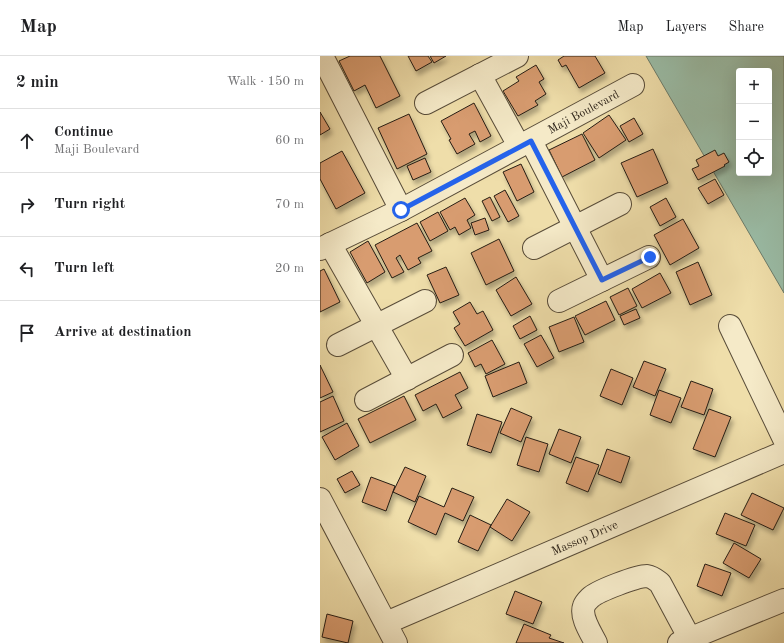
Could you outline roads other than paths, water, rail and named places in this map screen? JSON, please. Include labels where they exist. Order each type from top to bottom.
[{"type":"street","points":[[426,103],[517,56]]},
{"type":"street","points":[[324,68],[401,210]]},
{"type":"street","points":[[480,75],[525,144],[574,228],[602,280]]},
{"type":"street","name":"Maji Boulevard","points":[[325,247],[401,210],[633,85]]},
{"type":"street","points":[[534,248],[620,204]]},
{"type":"street","points":[[325,247],[377,325],[407,379]]},
{"type":"street","points":[[559,301],[650,257]]},
{"type":"street","points":[[338,345],[425,301]]},
{"type":"street","points":[[730,326],[784,439]]},
{"type":"street","points":[[366,400],[452,355]]},
{"type":"street","name":"Massop Drive","points":[[386,623],[784,452]]},
{"type":"street","points":[[320,500],[396,643]]},
{"type":"street","points":[[596,643],[583,614],[584,606],[589,598],[637,577],[652,577],[660,583],[685,641],[784,600]]}]
